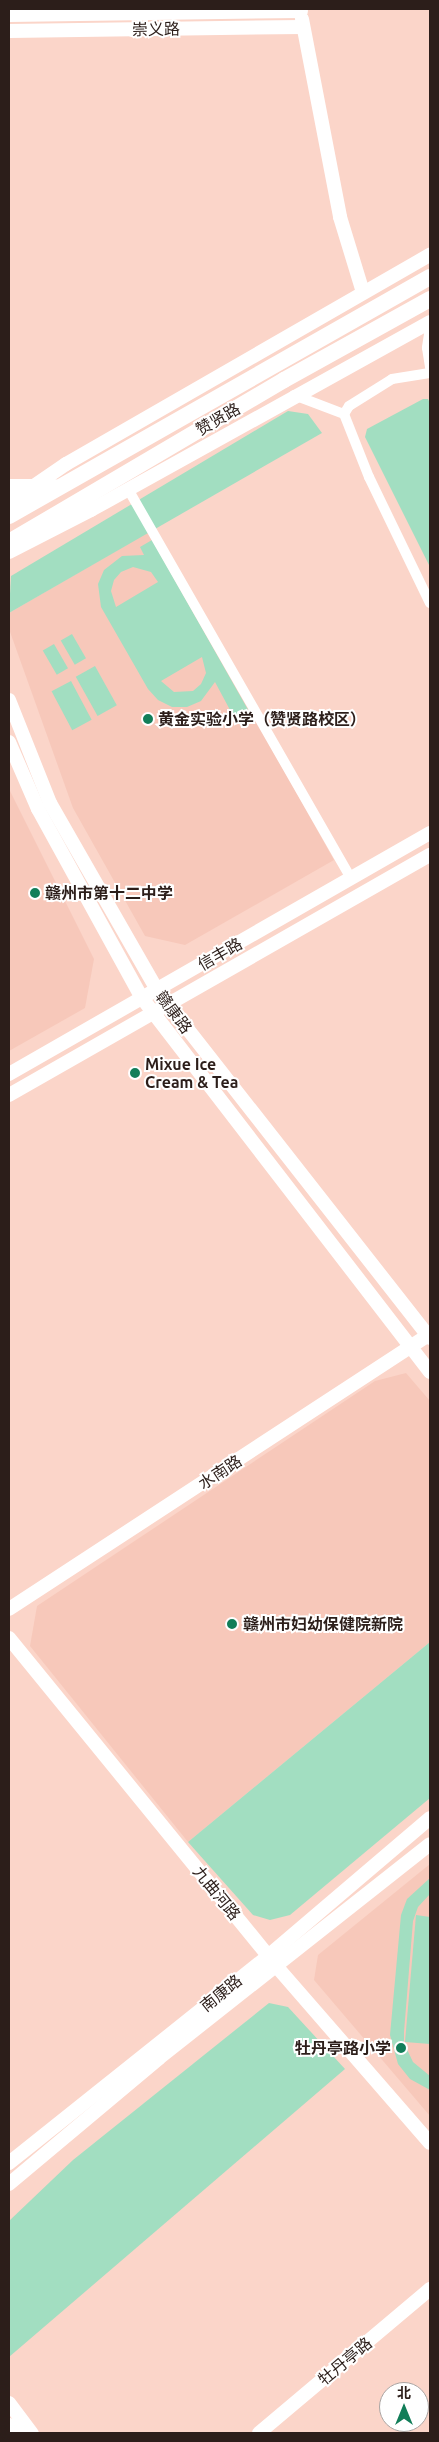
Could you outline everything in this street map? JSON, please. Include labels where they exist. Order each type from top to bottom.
[{"type":"main road","name":"崇义路","points":[[9,15],[301,10]]},
{"type":"main road","points":[[301,10],[340,217],[363,292]]},
{"type":"main road","name":"崇义路","points":[[9,31],[303,27]]},
{"type":"main road","points":[[9,503],[31,490],[66,464],[430,255]]},
{"type":"main road","name":"赞贤路","points":[[9,516],[430,277]]},
{"type":"main road","name":"赞贤路","points":[[10,550],[34,529],[284,380],[430,299]]},
{"type":"main road","points":[[10,550],[128,489],[294,395],[430,322]]},
{"type":"main road","points":[[9,487],[31,490],[68,483]]},
{"type":"main road","name":"赣康路","points":[[9,700],[50,803],[157,990],[430,1336]]},
{"type":"main road","name":"赣康路","points":[[9,742],[38,809],[142,998],[430,1372]]},
{"type":"main road","name":"信丰路","points":[[9,1074],[430,833]]},
{"type":"main road","name":"信丰路","points":[[9,1095],[430,855]]},
{"type":"main road","name":"水南路","points":[[9,1609],[430,1336]]},
{"type":"main road","name":"九曲河路","points":[[9,1638],[277,1968],[430,2143]]},
{"type":"main road","name":"南康路","points":[[9,2163],[268,1956],[430,1818]]},
{"type":"main road","name":"南康路","points":[[9,2184],[159,2058],[277,1968],[430,1844]]},
{"type":"main road","name":"牡丹亭路","points":[[259,2433],[430,2289]]},
{"type":"main road","points":[[9,2403],[32,2433]]},
{"type":"main road","points":[[9,2426],[14,2433]]},
{"type":"street","points":[[430,328],[427,348],[430,368]]},
{"type":"street","points":[[344,414],[348,406],[392,379],[430,373]]},
{"type":"street","points":[[294,395],[344,414],[369,477],[430,603]]},
{"type":"street","points":[[128,489],[351,878]]},
{"type":"shaded area","name":"黄金实验小学（赞贤路校区）","points":[[150,531],[334,860],[185,945],[145,936],[73,808],[9,629],[9,613]]},
{"type":"shaded area","name":"赣州市第十二中学","points":[[9,789],[94,959],[85,1008],[9,1051]]},
{"type":"shaded area","name":"赣州市妇幼保健院新院","points":[[406,1373],[430,1401],[430,1642],[188,1842],[30,1646],[37,1606],[375,1381]]},
{"type":"shaded area","name":"牡丹亭路小学","points":[[430,1864],[430,2116],[314,1980],[318,1955]]},
{"type":"green space","points":[[423,399],[428,399],[430,403],[430,567],[365,437],[367,429]]},
{"type":"green space","points":[[288,411],[308,414],[322,433],[9,613],[11,576]]},
{"type":"green space","points":[[152,540],[251,715],[237,723],[215,682],[201,701],[187,707],[172,707],[158,700],[148,689],[101,607],[98,584],[104,570],[122,556],[144,555],[140,547]],"holes":[[[133,567],[151,572],[158,582],[116,607],[111,591],[114,580],[121,572]],[[202,657],[206,673],[201,684],[193,691],[174,692],[161,681]]]},
{"type":"green space","points":[[72,634],[86,658],[75,665],[61,640]]},
{"type":"green space","points":[[54,644],[68,668],[57,675],[43,650]]},
{"type":"green space","points":[[95,666],[117,705],[98,716],[76,677]]},
{"type":"green space","points":[[71,681],[92,720],[72,730],[52,691]]},
{"type":"green space","points":[[430,1642],[430,1798],[290,1915],[270,1920],[253,1915],[188,1842]]},
{"type":"green space","points":[[430,1878],[430,1894],[418,1907],[413,1921],[404,2043],[413,2062],[430,2076],[430,2090],[410,2079],[398,2064],[390,2035],[401,1915],[407,1899]]},
{"type":"green space","points":[[416,1915],[430,1917],[430,2044],[405,2042]]},
{"type":"green space","points":[[269,2003],[288,2007],[345,2069],[9,2357],[9,2221],[73,2160]]},
{"type":"place","name":"黄金实验小学（赞贤路校区）","points":[[148,719]]},
{"type":"place","name":"赣州市第十二中学","points":[[35,893]]},
{"type":"place","name":"Mixue Ice Cream & Tea","points":[[135,1073]]},
{"type":"place","name":"赣州市妇幼保健院新院","points":[[232,1624]]},
{"type":"place","name":"牡丹亭路小学","points":[[401,2048]]}]
